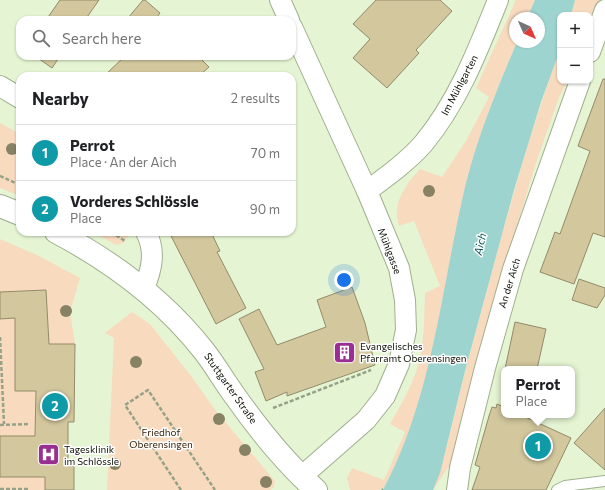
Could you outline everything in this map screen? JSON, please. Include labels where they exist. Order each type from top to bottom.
[{"type":"main road","points":[[0,206],[16,212]]},
{"type":"main road","name":"Stuttgarter Straße","points":[[63,236],[84,247],[144,288],[176,318],[204,351],[235,396],[270,442],[308,483]]},
{"type":"street","points":[[280,0],[287,16]]},
{"type":"street","name":"Im Mühlgarten","points":[[367,192],[393,172],[423,144],[450,106],[471,66],[498,0]]},
{"type":"street","points":[[591,48],[605,10]]},
{"type":"street","name":"Mühlgasse","points":[[296,36],[367,192],[399,268],[405,300],[406,330],[399,364],[385,396],[366,420],[308,483]]},
{"type":"street","name":"An der Aich","points":[[457,490],[462,461],[485,368],[513,269],[579,84]]},
{"type":"street","points":[[0,86],[16,96]]},
{"type":"street","points":[[144,288],[151,272],[152,260],[150,240],[148,236]]},
{"type":"lane","points":[[561,488],[605,481]]},
{"type":"path","points":[[0,176],[16,183]]},
{"type":"path","points":[[0,337],[4,424]]},
{"type":"path","points":[[269,409],[376,368],[399,364]]},
{"type":"path","points":[[181,490],[125,405],[148,390],[215,490]]},
{"type":"path","points":[[0,424],[30,424]]},
{"type":"path","points":[[0,489],[29,489]]},
{"type":"green space","points":[[516,0],[535,0],[530,12],[511,12]]},
{"type":"green space","points":[[575,0],[599,0],[593,15],[593,12],[572,12]]},
{"type":"green space","points":[[509,15],[509,48],[514,48],[488,114],[470,169],[459,214],[434,344],[414,420],[384,489],[382,487],[380,490],[350,490],[347,478],[352,468],[384,480],[405,432],[390,424],[410,387],[422,349],[425,293],[440,286],[414,221],[399,226],[397,218],[398,204],[402,193],[420,169],[442,177],[466,141],[489,97],[476,88]]},
{"type":"green space","points":[[557,58],[557,84],[566,84],[558,100],[535,166],[498,288],[452,462],[433,490],[447,443],[510,206],[546,88]]},
{"type":"green space","points":[[0,123],[16,132],[16,194],[0,188]]},
{"type":"green space","points":[[100,236],[128,236],[123,243],[116,245]]},
{"type":"green space","points":[[0,239],[39,256],[80,278],[70,312],[75,344],[15,391],[36,391],[35,436],[0,436]]},
{"type":"green space","name":"Friedhof Oberensingen","points":[[132,312],[150,324],[191,376],[216,411],[275,481],[274,487],[270,490],[107,490],[114,338],[105,333]]},
{"type":"green space","points":[[0,477],[45,477],[45,490],[0,490]]},
{"type":"water","name":"Aich","points":[[535,0],[575,0],[572,12],[557,12],[557,58],[541,102],[514,190],[465,371],[440,473],[433,490],[383,490],[400,454],[414,417],[425,380],[465,187],[481,132],[515,48],[545,48],[545,12],[530,12]]},
{"type":"building","points":[[60,0],[99,0],[88,16],[49,16]]},
{"type":"building","points":[[143,0],[145,0],[160,13],[158,16],[130,16]]},
{"type":"building","points":[[376,0],[440,0],[452,11],[416,50],[419,53],[387,88],[353,58],[370,39],[353,24]]},
{"type":"building","points":[[41,60],[57,60],[52,68]]},
{"type":"building","points":[[121,60],[202,60],[209,67],[203,72],[108,72]]},
{"type":"building","points":[[603,79],[605,79],[605,237],[593,233],[574,284],[540,272],[555,232],[560,234],[590,151],[578,146]]},
{"type":"building","points":[[171,236],[213,236],[220,251],[217,252],[246,308],[216,324]]},
{"type":"building","points":[[579,279],[605,288],[605,295],[597,308],[572,300]]},
{"type":"building","points":[[352,287],[365,323],[375,365],[287,396],[287,392],[266,401],[255,372],[264,369],[239,319],[259,309],[277,345],[326,327],[317,300]]},
{"type":"building","points":[[46,290],[49,344],[75,344],[74,422],[68,422],[68,466],[74,466],[74,490],[45,490],[45,477],[0,477],[0,436],[35,436],[36,391],[15,391],[15,318],[0,319],[0,292]]},
{"type":"building","points":[[515,322],[546,329],[538,366],[506,366]]},
{"type":"building","points":[[497,404],[501,406],[501,418],[528,418],[571,438],[546,490],[472,490],[480,467],[475,465],[489,416],[492,407],[496,408]]},
{"type":"building","points":[[605,408],[605,470],[574,443]]},
{"type":"place","name":"Evangelisches Pfarramt Oberensingen","points":[[344,352]]},
{"type":"place","name":"Vorderes Schlössle","points":[[55,406]]},
{"type":"place","name":"Perrot","points":[[538,446]]},
{"type":"place","name":"Tagesklinik im Schlössle","points":[[49,455]]}]
